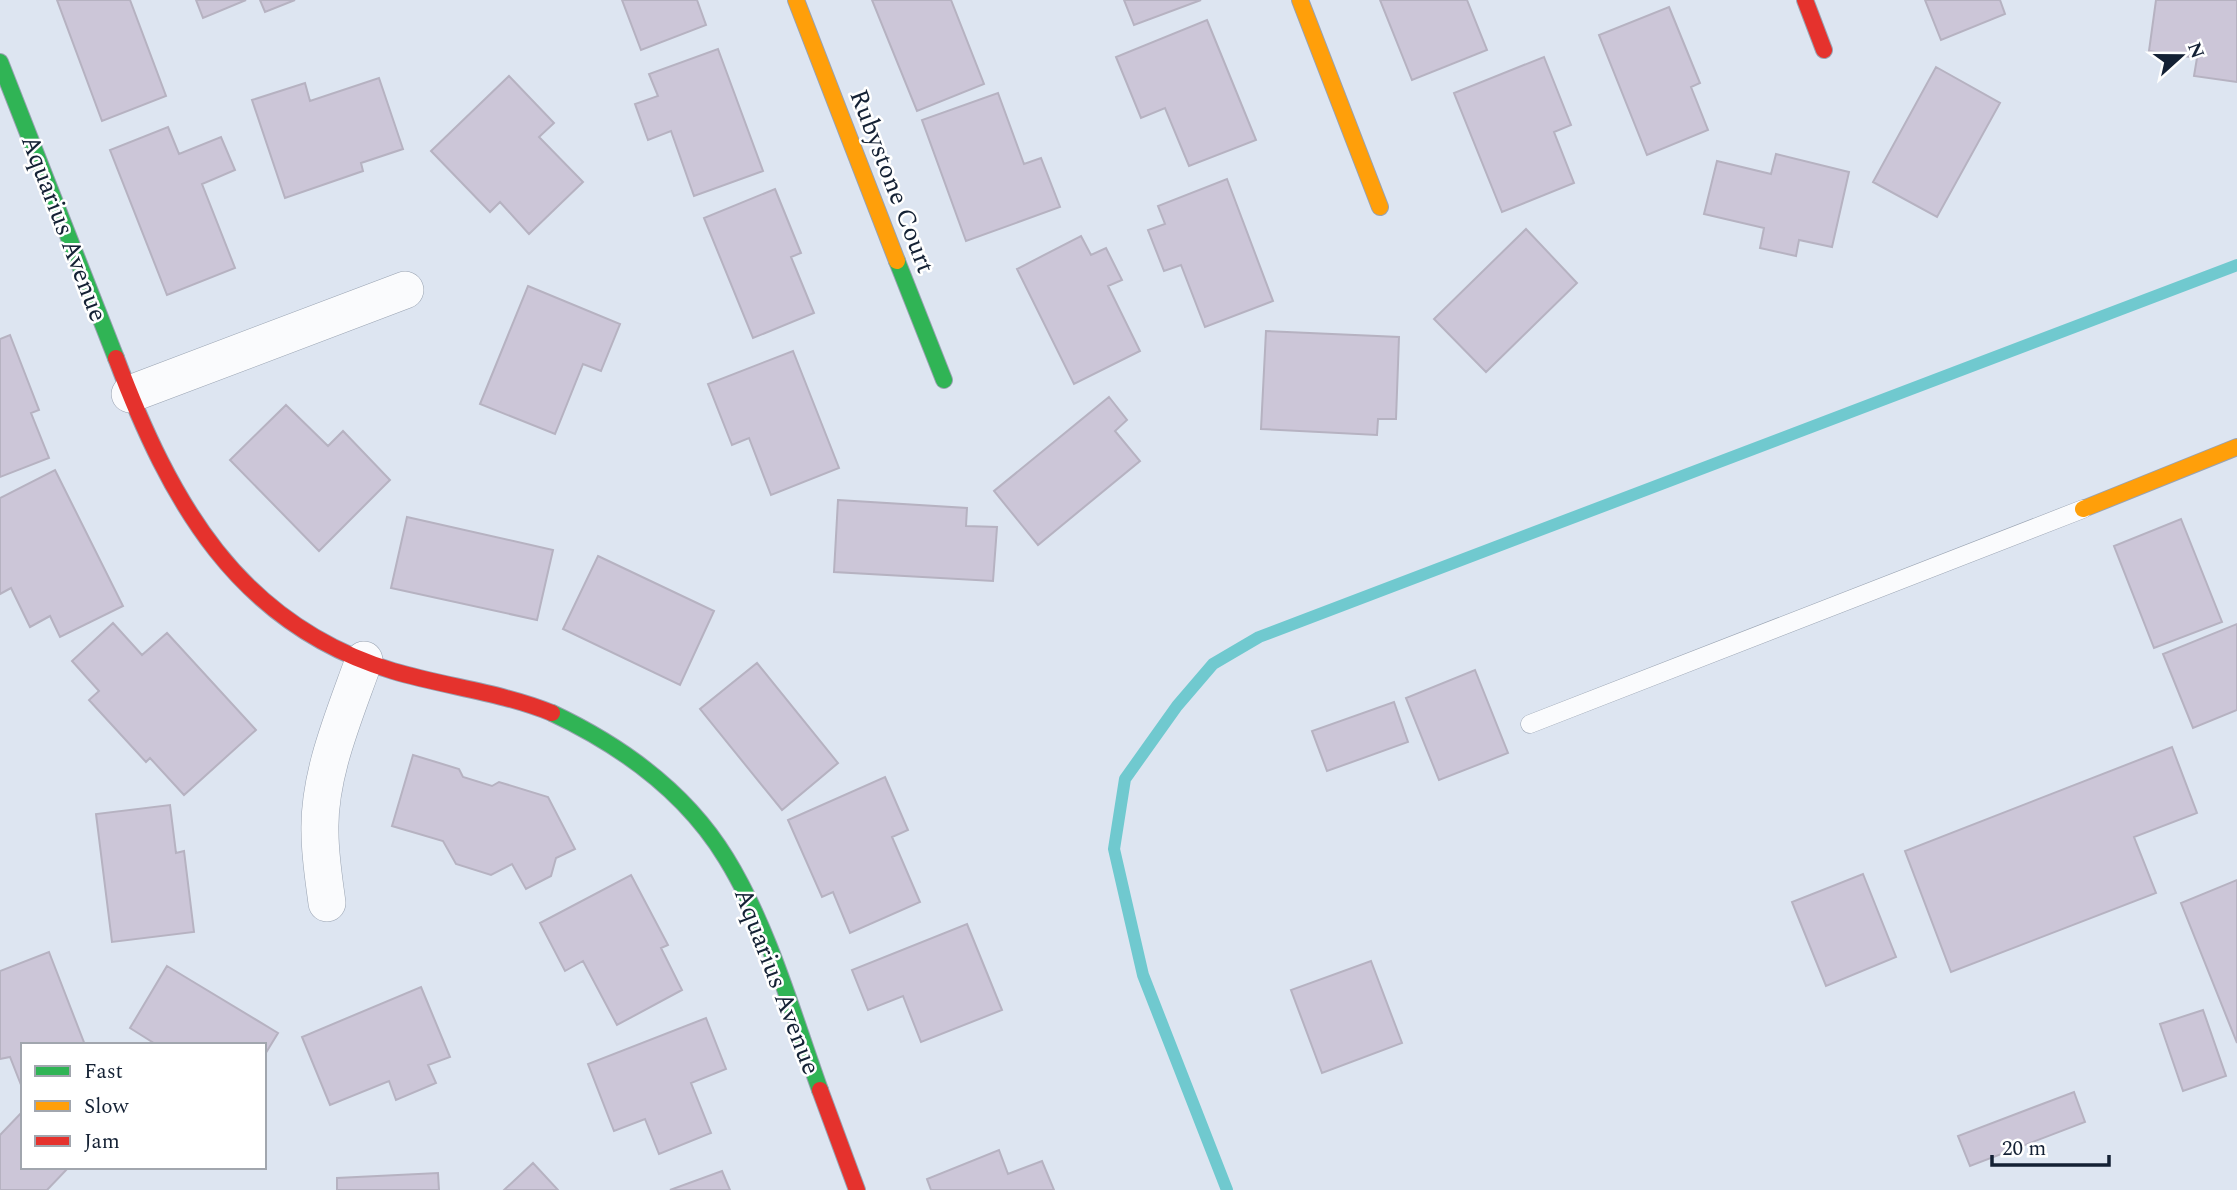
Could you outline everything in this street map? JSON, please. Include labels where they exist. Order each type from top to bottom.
[{"type":"street","name":"Rubystone Court","points":[[796,0],[944,380]]},
{"type":"street","points":[[1300,0],[1380,207]]},
{"type":"street","points":[[1805,0],[1824,50]]},
{"type":"street","name":"Aquarius Avenue","points":[[0,62],[130,394],[169,485],[194,525],[224,563],[258,596],[296,625],[364,660],[407,676],[501,695],[546,709],[587,728],[626,753],[662,783],[695,816],[720,849],[749,900],[857,1190]]},
{"type":"street","points":[[130,394],[405,290]]},
{"type":"street","points":[[2083,509],[2237,447]]},
{"type":"street","points":[[327,903],[319,831],[325,786],[336,741],[364,660]]},
{"type":"lane","points":[[1530,724],[2083,509]]},
{"type":"building","points":[[57,0],[130,0],[166,96],[102,121]]},
{"type":"building","points":[[196,0],[246,0],[203,18]]},
{"type":"building","points":[[260,0],[295,0],[265,12]]},
{"type":"building","points":[[622,0],[697,0],[706,25],[641,50]]},
{"type":"building","points":[[872,0],[951,0],[984,84],[917,111]]},
{"type":"building","points":[[1124,0],[1201,0],[1134,25]]},
{"type":"building","points":[[1380,0],[1467,0],[1487,50],[1412,80]]},
{"type":"building","points":[[1925,0],[2000,0],[2005,14],[1941,40]]},
{"type":"building","points":[[2156,0],[2237,0],[2237,82],[2194,76],[2197,58],[2149,51]]},
{"type":"building","points":[[1669,7],[1700,83],[1691,87],[1708,130],[1647,155],[1599,35]]},
{"type":"building","points":[[1207,20],[1256,140],[1189,166],[1165,108],[1141,118],[1116,57]]},
{"type":"building","points":[[718,49],[763,171],[694,196],[671,131],[648,140],[635,104],[658,96],[649,74]]},
{"type":"building","points":[[1544,57],[1571,125],[1554,132],[1574,183],[1502,212],[1454,93]]},
{"type":"building","points":[[1936,67],[2000,103],[1937,217],[1873,182]]},
{"type":"building","points":[[509,76],[554,123],[539,137],[583,182],[529,234],[500,202],[490,212],[431,151]]},
{"type":"building","points":[[379,78],[403,149],[361,163],[363,171],[285,198],[252,100],[305,83],[310,101]]},
{"type":"building","points":[[998,93],[1024,164],[1041,158],[1060,207],[966,241],[922,120]]},
{"type":"building","points":[[168,127],[179,154],[221,137],[235,170],[202,184],[235,268],[167,295],[110,150]]},
{"type":"building","points":[[1776,154],[1849,172],[1832,247],[1799,240],[1796,256],[1760,248],[1764,228],[1704,214],[1717,161],[1771,174]]},
{"type":"building","points":[[1227,179],[1273,301],[1205,327],[1181,265],[1164,271],[1148,230],[1165,224],[1158,206]]},
{"type":"building","points":[[775,189],[801,253],[791,257],[814,313],[753,338],[704,218]]},
{"type":"building","points":[[1526,229],[1577,283],[1486,372],[1434,319]]},
{"type":"building","points":[[1081,236],[1091,255],[1106,248],[1122,280],[1108,286],[1140,351],[1074,384],[1017,269]]},
{"type":"building","points":[[528,286],[620,324],[601,371],[583,364],[555,434],[480,404]]},
{"type":"building","points":[[1266,331],[1399,337],[1396,419],[1378,419],[1377,435],[1261,429]]},
{"type":"building","points":[[10,335],[39,410],[31,413],[49,458],[0,477],[0,339]]},
{"type":"building","points":[[793,351],[839,468],[771,495],[749,438],[732,445],[708,384]]},
{"type":"building","points":[[1109,397],[1127,420],[1115,431],[1140,461],[1038,545],[994,491]]},
{"type":"building","points":[[286,405],[328,446],[343,431],[390,480],[319,551],[230,460]]},
{"type":"building","points":[[55,470],[123,606],[60,637],[50,616],[30,627],[11,588],[0,594],[0,498]]},
{"type":"building","points":[[838,500],[967,508],[966,526],[997,527],[993,581],[834,572]]},
{"type":"building","points":[[407,517],[553,550],[537,620],[391,588]]},
{"type":"building","points":[[2181,519],[2222,622],[2154,648],[2114,546]]},
{"type":"building","points":[[598,556],[714,611],[680,685],[563,629]]},
{"type":"building","points":[[113,623],[142,655],[167,633],[256,730],[184,795],[150,758],[146,762],[89,700],[99,691],[72,661]]},
{"type":"building","points":[[2237,624],[2237,710],[2193,728],[2163,654]]},
{"type":"building","points":[[757,663],[838,763],[782,810],[700,709]]},
{"type":"building","points":[[1475,670],[1508,753],[1439,780],[1406,698]]},
{"type":"building","points":[[1394,702],[1408,742],[1327,771],[1312,731]]},
{"type":"building","points":[[2172,747],[2197,813],[2134,837],[2156,893],[1951,972],[1905,851]]},
{"type":"building","points":[[413,755],[459,769],[463,777],[492,786],[499,782],[548,797],[575,849],[556,858],[551,876],[526,889],[512,864],[491,875],[456,864],[443,841],[392,826]]},
{"type":"building","points":[[885,777],[908,830],[892,837],[920,902],[850,933],[833,892],[822,897],[788,820]]},
{"type":"building","points":[[170,805],[176,853],[184,851],[194,932],[112,942],[96,814]]},
{"type":"building","points":[[1863,874],[1896,957],[1826,986],[1792,902]]},
{"type":"building","points":[[631,875],[668,945],[661,948],[682,990],[617,1025],[583,961],[565,971],[540,923]]},
{"type":"building","points":[[2237,880],[2237,1043],[2181,903]]},
{"type":"building","points":[[967,924],[1002,1010],[921,1042],[903,996],[868,1010],[852,970]]},
{"type":"building","points":[[49,952],[84,1043],[21,1043],[21,1085],[10,1057],[0,1059],[0,971]]},
{"type":"building","points":[[1371,961],[1402,1043],[1322,1073],[1291,990]]},
{"type":"building","points":[[167,966],[278,1033],[266,1053],[266,1043],[154,1043],[130,1028]]},
{"type":"building","points":[[421,987],[450,1057],[428,1065],[436,1083],[396,1100],[389,1081],[330,1105],[302,1037]]},
{"type":"building","points":[[2203,1010],[2226,1076],[2183,1091],[2160,1024]]},
{"type":"building","points":[[706,1018],[726,1069],[691,1083],[711,1133],[659,1154],[645,1119],[614,1131],[588,1064]]},
{"type":"building","points":[[2074,1092],[2085,1122],[1970,1166],[1958,1136]]},
{"type":"building","points":[[21,1113],[21,1169],[67,1169],[47,1190],[0,1190],[0,1135]]},
{"type":"building","points":[[999,1150],[1008,1174],[1042,1161],[1054,1190],[931,1190],[927,1179]]},
{"type":"building","points":[[533,1163],[558,1190],[504,1190]]},
{"type":"building","points":[[722,1171],[730,1190],[670,1190]]},
{"type":"building","points":[[438,1173],[439,1190],[337,1190],[337,1178]]},
{"type":"waterway","points":[[1227,1190],[1143,975],[1114,849],[1125,779],[1177,706],[1213,664],[1259,637],[2237,265]]},
{"type":"traffic: fast","points":[[0,62],[116,358]]},
{"type":"traffic: fast","points":[[897,261],[944,380]]},
{"type":"traffic: fast","points":[[552,713],[603,740],[650,773],[671,791],[710,834],[755,912],[779,971],[820,1090]]},
{"type":"traffic: slow","points":[[796,0],[897,261]]},
{"type":"traffic: slow","points":[[1300,0],[1380,207]]},
{"type":"traffic: slow","points":[[2083,509],[2237,447]]},
{"type":"traffic: jam","points":[[1805,0],[1824,50]]},
{"type":"traffic: jam","points":[[116,358],[160,461],[186,507],[216,551],[251,589],[292,622],[339,650],[413,677],[513,700],[552,713]]},
{"type":"traffic: jam","points":[[820,1090],[857,1190]]}]
